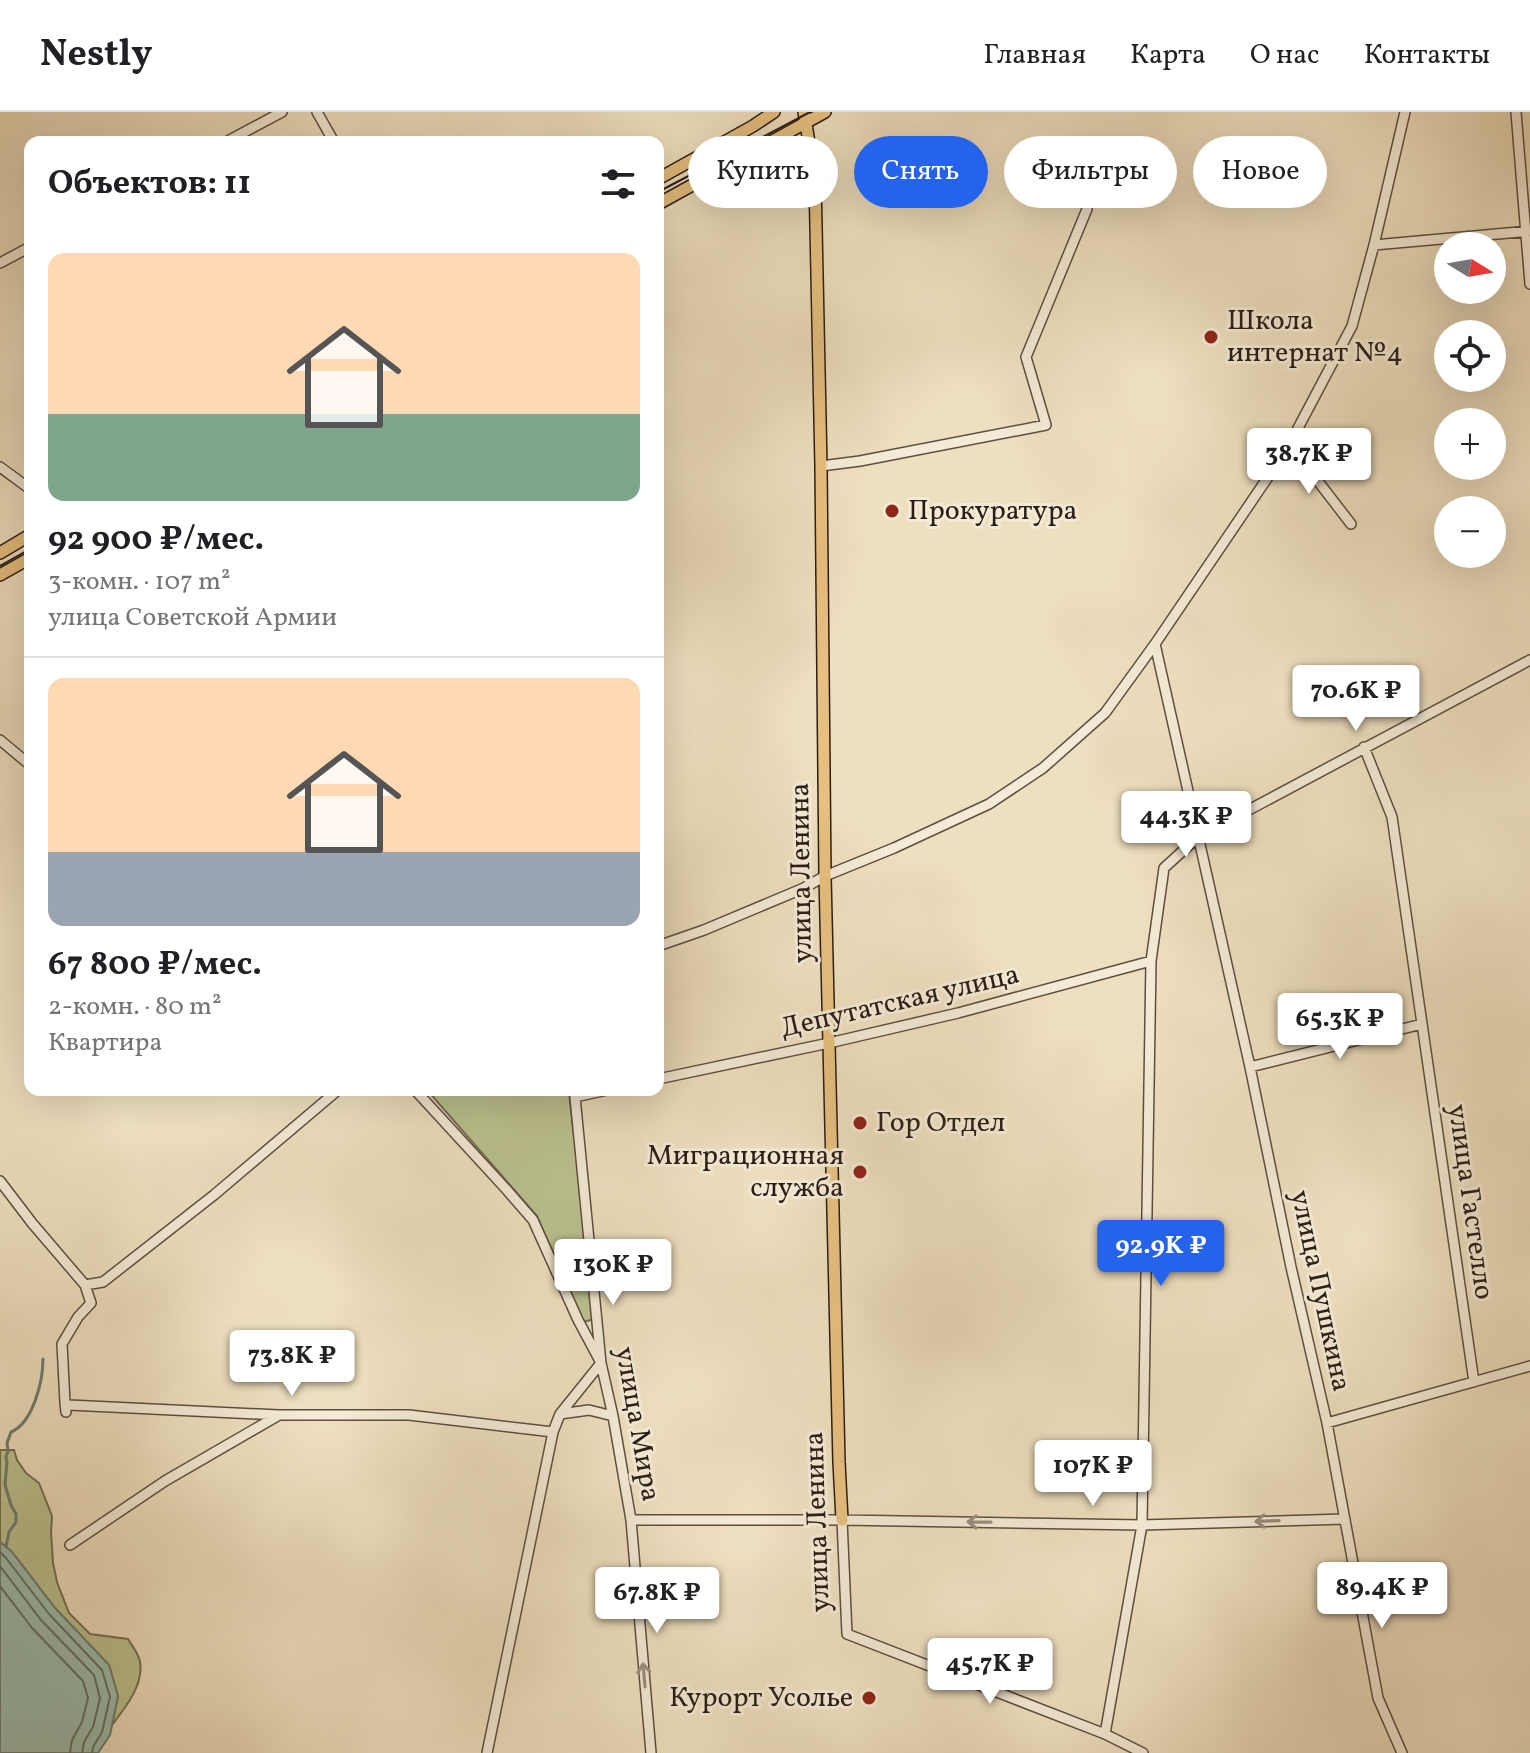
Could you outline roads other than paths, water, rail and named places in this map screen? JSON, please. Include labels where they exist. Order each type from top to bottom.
[{"type":"main road","points":[[664,176],[774,112]]},
{"type":"main road","points":[[664,200],[806,117],[825,112]]},
{"type":"main road","name":"улица Ленина","points":[[806,117],[815,179],[825,876],[842,1520]]},
{"type":"main road","points":[[0,553],[24,539]]},
{"type":"main road","points":[[0,575],[24,561]]},
{"type":"street","points":[[237,136],[282,112]]},
{"type":"street","points":[[317,112],[331,136]]},
{"type":"street","points":[[664,944],[804,888],[989,804],[1043,768],[1105,713],[1287,449],[1352,326],[1405,112]]},
{"type":"street","points":[[1516,112],[1530,284]]},
{"type":"street","points":[[821,466],[1046,425],[1026,357],[1087,209]]},
{"type":"street","points":[[1374,245],[1527,231]]},
{"type":"street","points":[[0,263],[24,250]]},
{"type":"street","points":[[1287,449],[1307,467],[1351,524]]},
{"type":"street","points":[[0,467],[24,485]]},
{"type":"street","points":[[1155,644],[1250,1067],[1422,1024]]},
{"type":"street","name":"улица Пушкина","points":[[1155,644],[1327,1423],[1378,1698],[1402,1753]]},
{"type":"street","points":[[1143,1753],[1105,1734],[1142,1525],[1151,961],[1164,868],[1198,837],[1530,660]]},
{"type":"street","points":[[0,740],[24,760]]},
{"type":"street","name":"улица Гастелло","points":[[1364,747],[1392,817],[1474,1382]]},
{"type":"street","name":"Депутатская улица","points":[[664,1078],[958,1013],[1151,961]]},
{"type":"street","points":[[85,1285],[103,1282],[214,1195],[331,1096]]},
{"type":"street","points":[[421,1096],[533,1220],[601,1363],[560,1414],[553,1432],[487,1753]]},
{"type":"street","name":"улица Мира","points":[[580,1096],[575,1097],[601,1363],[631,1520],[651,1753]]},
{"type":"street","points":[[0,1181],[85,1285],[91,1303],[78,1317],[62,1344],[66,1407],[279,1415],[409,1415],[553,1432]]},
{"type":"street","points":[[1327,1423],[1530,1366]]},
{"type":"street","points":[[560,1414],[589,1410],[613,1416]]},
{"type":"street","points":[[70,1545],[165,1481],[279,1415]]},
{"type":"street","points":[[631,1520],[1142,1525],[1345,1519]]},
{"type":"street","name":"улица Ленина","points":[[842,1520],[847,1634],[1105,1734]]},
{"type":"water","points":[[0,1542],[12,1552],[55,1608],[109,1665],[118,1696],[110,1735],[98,1753],[0,1753]]},
{"type":"waterway","points":[[6,1547],[9,1532],[16,1522],[5,1485],[7,1443],[11,1432],[31,1411],[43,1359]]},
{"type":"tram line","points":[[664,189],[810,112]]},
{"type":"tram line","points":[[0,566],[24,552]]},
{"type":"place","name":"Школа интернат №4","points":[[1211,337]]},
{"type":"place","name":"Прокуратура","points":[[892,511]]},
{"type":"place","name":"Гор Отдел","points":[[860,1123]]},
{"type":"place","name":"Миграционная служба","points":[[860,1172]]},
{"type":"place","name":"Курорт Усолье","points":[[869,1698]]}]
